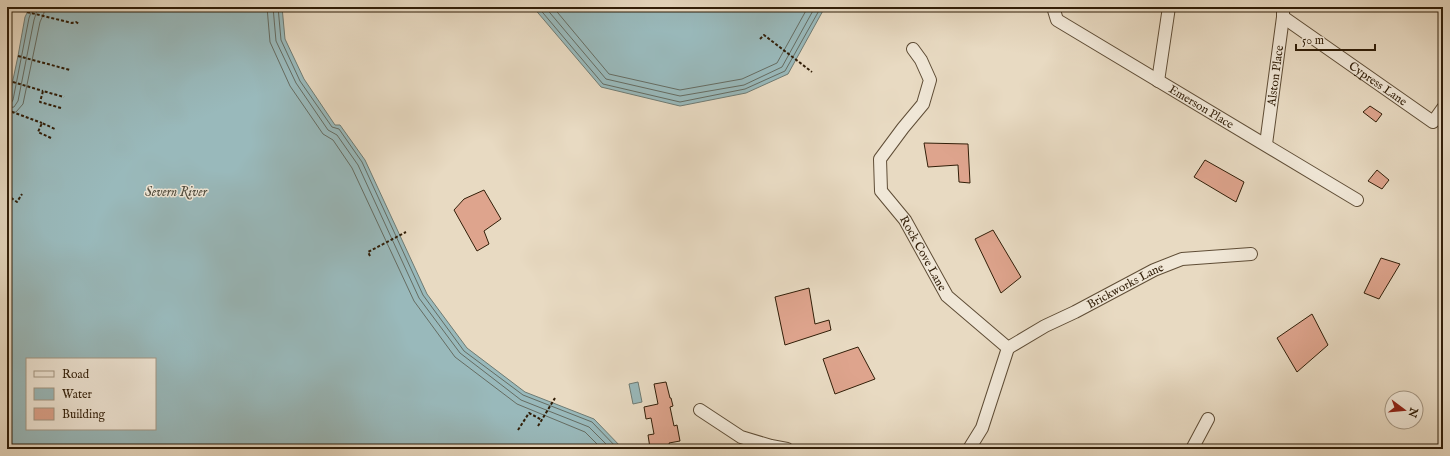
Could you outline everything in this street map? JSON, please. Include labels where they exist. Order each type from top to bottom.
[{"type":"street","name":"Emerson Place","points":[[1052,7],[1057,20],[1266,144],[1357,200]]},
{"type":"street","points":[[1158,80],[1169,7]]},
{"type":"street","name":"Cypress Lane","points":[[1283,12],[1433,122],[1443,108]]},
{"type":"street","name":"Alston Place","points":[[1266,144],[1283,12]]},
{"type":"street","name":"Rock Cove Lane","points":[[913,49],[921,60],[930,80],[923,104],[880,159],[881,191],[905,220],[947,296],[1008,348]]},
{"type":"street","name":"Brickworks Lane","points":[[1008,348],[1045,326],[1075,312],[1154,270],[1182,259],[1251,254]]},
{"type":"street","points":[[969,449],[982,428],[1008,348]]},
{"type":"street","points":[[700,410],[741,437],[787,449]]},
{"type":"street","points":[[1192,449],[1208,419]]},
{"type":"path","points":[[28,12],[72,23],[76,22],[79,24]]},
{"type":"path","points":[[760,39],[764,35],[812,72]]},
{"type":"path","points":[[18,56],[70,70]]},
{"type":"path","points":[[13,82],[64,97]]},
{"type":"path","points":[[42,91],[40,102],[61,108]]},
{"type":"path","points":[[7,110],[55,129]]},
{"type":"path","points":[[42,123],[38,132],[51,138]]},
{"type":"path","points":[[7,195],[17,202],[22,194]]},
{"type":"path","points":[[370,256],[368,252],[406,232]]},
{"type":"path","points":[[538,426],[555,398]]},
{"type":"path","points":[[518,430],[529,413],[542,420]]},
{"type":"water","name":"Severn River","points":[[30,7],[282,7],[285,39],[304,79],[335,125],[340,125],[365,160],[427,294],[467,348],[525,392],[594,419],[623,449],[7,449],[7,108],[25,17]]},
{"type":"water","points":[[533,7],[825,7],[788,74],[746,93],[680,106],[601,87]]},
{"type":"water","points":[[638,382],[642,402],[633,404],[629,384]]},
{"type":"building","points":[[1370,106],[1382,114],[1376,122],[1363,112]]},
{"type":"building","points":[[924,143],[968,144],[970,183],[959,182],[958,165],[928,167]]},
{"type":"building","points":[[1205,160],[1244,182],[1236,202],[1194,177]]},
{"type":"building","points":[[1377,170],[1389,180],[1382,189],[1368,181]]},
{"type":"building","points":[[484,190],[501,219],[484,231],[489,244],[477,251],[454,210],[464,199]]},
{"type":"building","points":[[993,230],[1021,277],[1001,293],[975,239]]},
{"type":"building","points":[[1381,258],[1400,264],[1379,299],[1364,293]]},
{"type":"building","points":[[809,288],[815,324],[829,320],[831,330],[785,345],[775,297]]},
{"type":"building","points":[[1312,314],[1328,345],[1297,372],[1277,338]]},
{"type":"building","points":[[858,347],[875,379],[835,394],[823,359]]},
{"type":"building","points":[[666,382],[673,406],[670,407],[674,426],[677,425],[680,441],[669,443],[671,449],[660,449],[660,446],[650,448],[648,435],[654,434],[651,418],[646,419],[644,407],[658,404],[654,384]]}]
